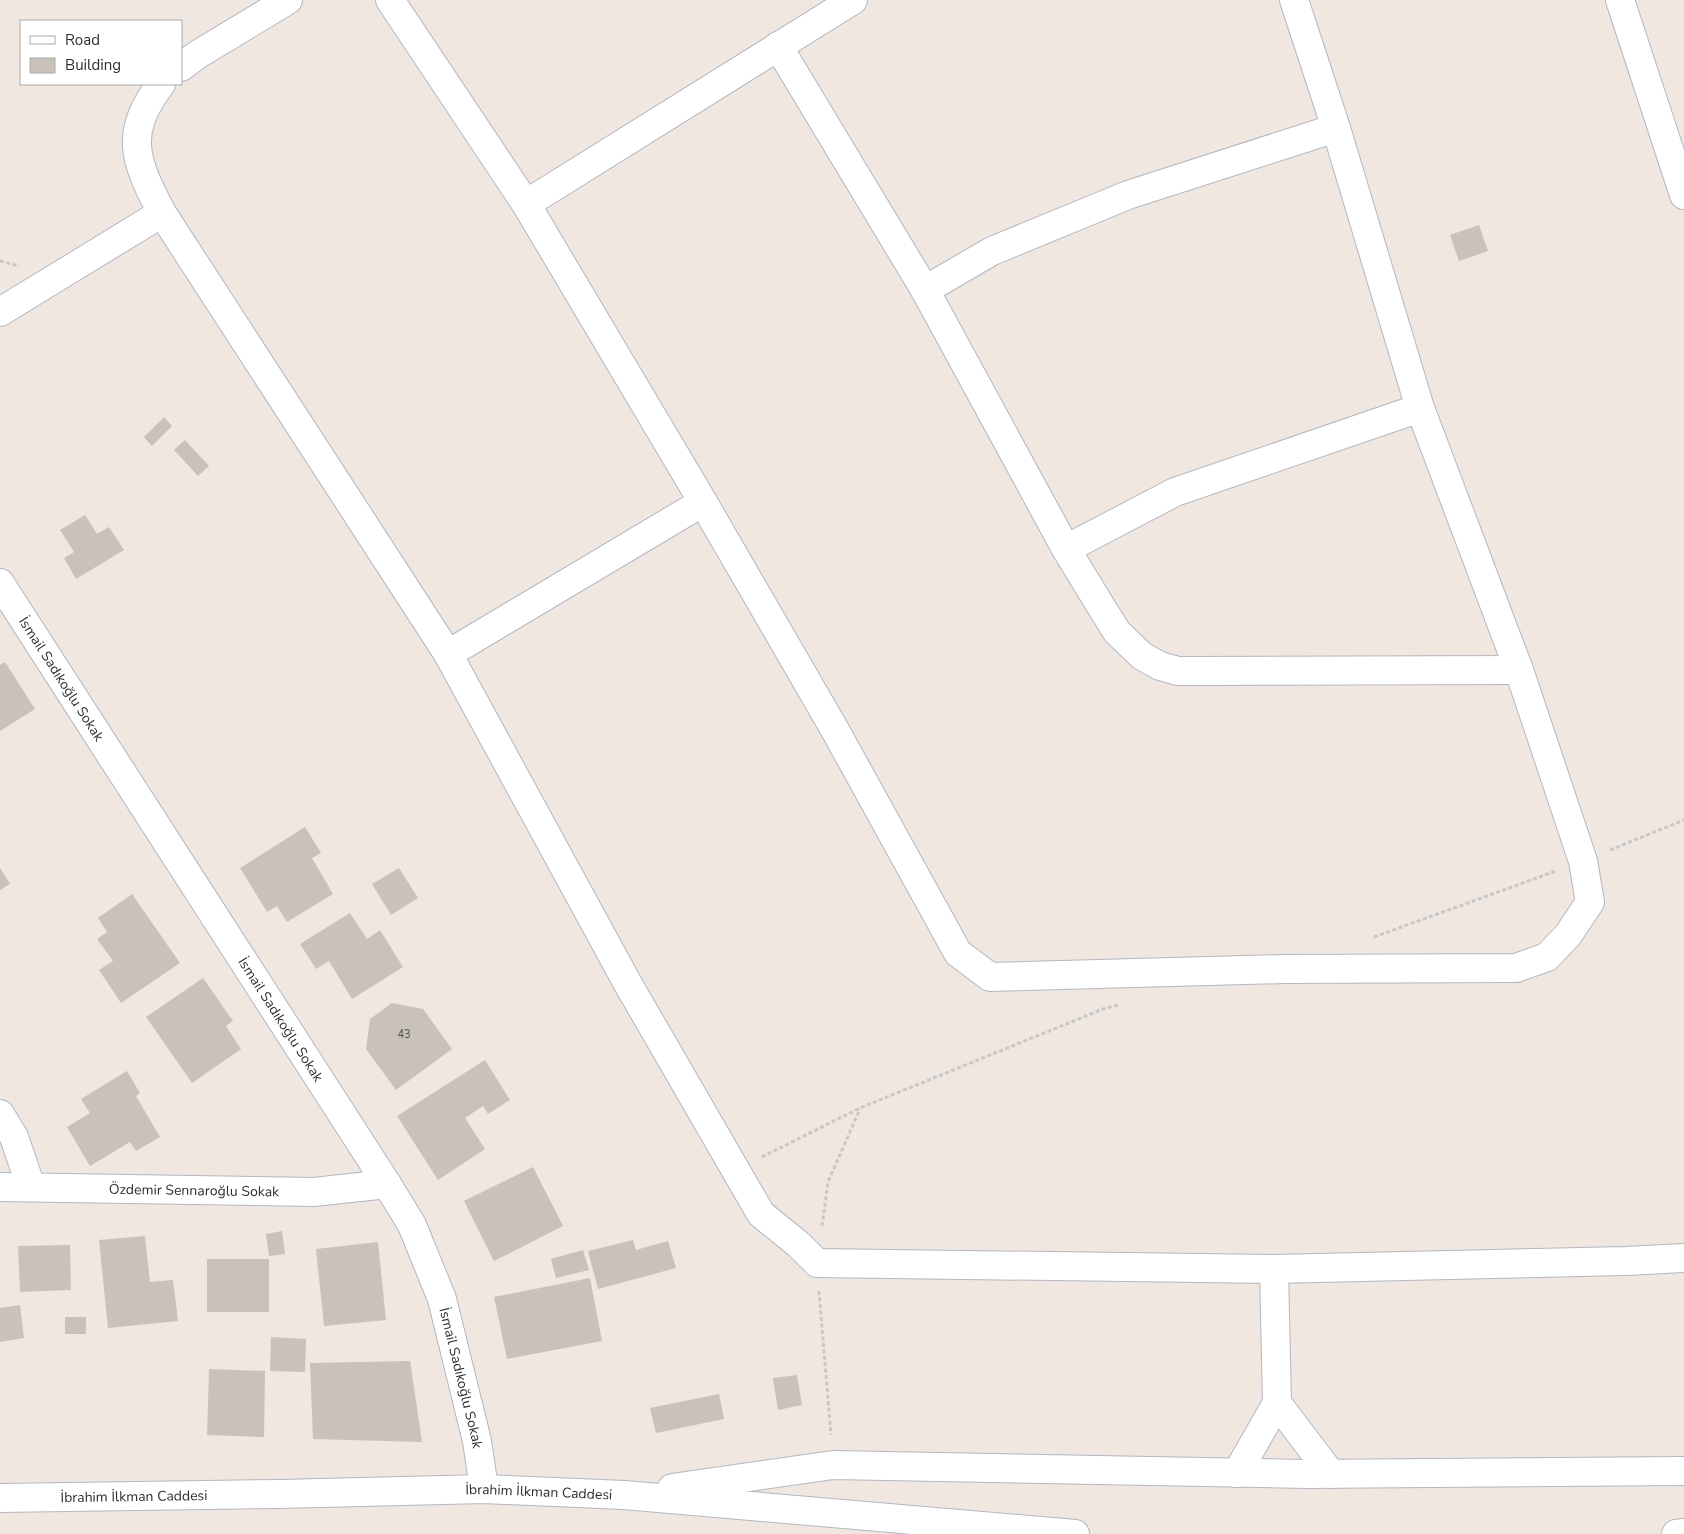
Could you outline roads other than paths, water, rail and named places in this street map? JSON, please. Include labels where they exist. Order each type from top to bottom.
[{"type":"street","points":[[182,66],[197,55],[288,0]]},
{"type":"street","points":[[390,0],[526,204],[704,502],[835,730],[958,953],[990,977],[1284,969],[1516,968],[1547,957],[1568,935],[1590,902],[1582,861],[1519,670],[1420,408],[1336,128],[1294,0]]},
{"type":"street","points":[[526,204],[853,0]]},
{"type":"street","points":[[1620,0],[1684,193]]},
{"type":"street","points":[[778,46],[924,290],[1066,549],[1117,632],[1142,656],[1160,666],[1178,671],[1519,670]]},
{"type":"street","points":[[160,85],[149,100],[138,127],[137,148],[142,171],[162,213],[448,654],[628,984],[761,1214],[798,1244],[817,1263],[1274,1269],[1684,1258]]},
{"type":"street","points":[[924,290],[992,251],[1128,195],[1336,128]]},
{"type":"street","points":[[0,312],[162,213]]},
{"type":"street","points":[[1066,549],[1176,492],[1420,408]]},
{"type":"street","points":[[448,654],[704,502]]},
{"type":"street","name":"İsmail Sadıkoğlu Sokak","points":[[0,583],[412,1225],[442,1299],[477,1441],[484,1489]]},
{"type":"street","points":[[0,1114],[14,1137],[31,1187]]},
{"type":"street","name":"Özdemir Sennaroğlu Sokak","points":[[0,1187],[314,1192],[387,1184]]},
{"type":"street","points":[[1237,1474],[1277,1403],[1274,1269]]},
{"type":"street","points":[[1277,1403],[1331,1474]]},
{"type":"street","points":[[624,1494],[833,1465],[1237,1474],[1684,1470]]},
{"type":"street","name":"İbrahim İlkman Caddesi","points":[[0,1498],[484,1489],[624,1494],[1075,1534]]},
{"type":"street","points":[[1676,1534],[1684,1533]]}]
